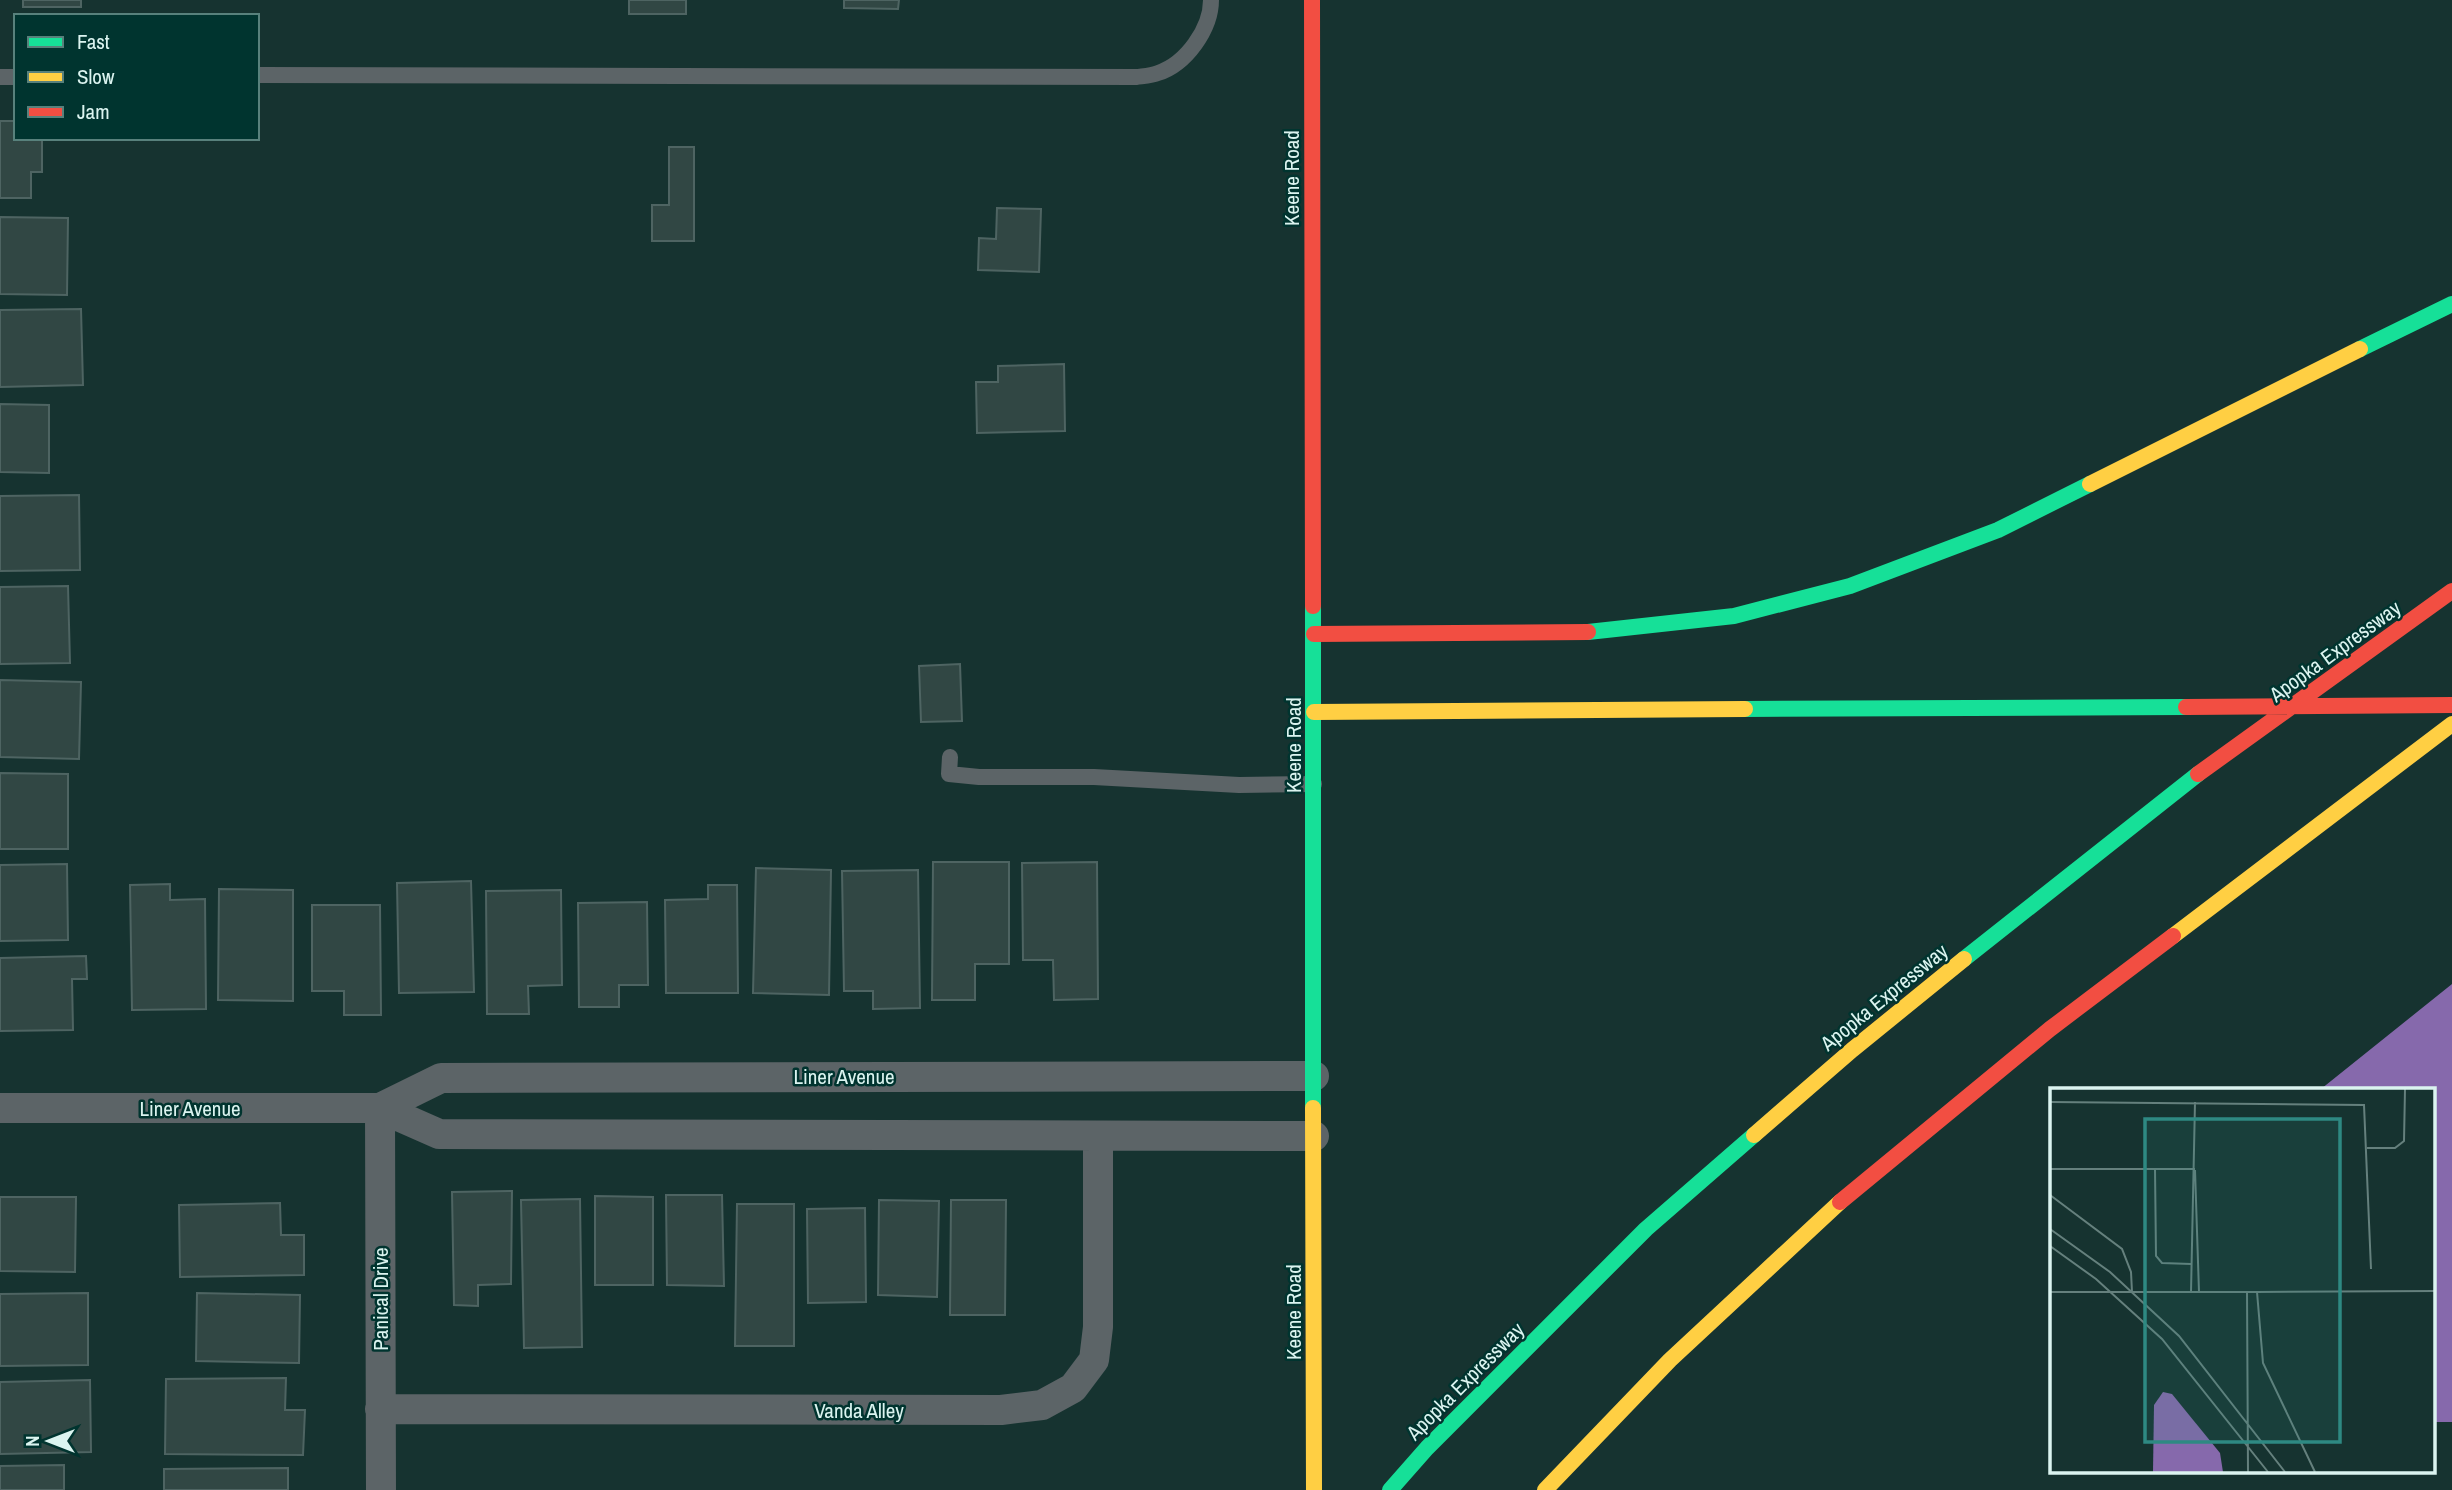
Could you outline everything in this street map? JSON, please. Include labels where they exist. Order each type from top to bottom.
[{"type":"main road","name":"Keene Road","points":[[1312,0],[1314,1490]]},
{"type":"main road","points":[[1314,634],[1582,633],[1734,616],[1850,586],[1998,530],[2452,304]]},
{"type":"main road","name":"Apopka Expressway","points":[[1390,1490],[1427,1448],[1646,1229],[1852,1050],[2003,927],[2199,774],[2452,591]]},
{"type":"main road","points":[[1314,712],[2452,705]]},
{"type":"main road","points":[[1545,1490],[1670,1360],[1847,1195],[2050,1029],[2452,724]]},
{"type":"street","name":"Liner Avenue","points":[[380,1108],[441,1078],[1314,1076]]},
{"type":"street","name":"Liner Avenue","points":[[0,1108],[380,1108],[439,1134],[1314,1136]]},
{"type":"street","name":"Panical Drive","points":[[380,1108],[381,1490]]},
{"type":"street","name":"Vanda Alley","points":[[380,1409],[1002,1410],[1042,1405],[1073,1388],[1094,1360],[1098,1327],[1098,1136]]},
{"type":"lane","points":[[259,75],[1136,76],[1158,74],[1177,63],[1193,48],[1211,12],[1211,0]]},
{"type":"lane","points":[[950,757],[949,774],[979,777],[1094,777],[1239,785],[1314,784]]},
{"type":"shaded area","points":[[2452,984],[2452,1422],[2434,1422],[2434,1088],[2322,1088]]},
{"type":"building","points":[[23,0],[81,0],[81,7],[23,7]]},
{"type":"building","points":[[629,0],[686,0],[686,14],[629,14]]},
{"type":"building","points":[[844,0],[899,0],[898,9],[844,8]]},
{"type":"building","points":[[0,121],[14,121],[14,140],[42,140],[42,172],[31,172],[31,198],[0,198]]},
{"type":"building","points":[[669,147],[694,147],[694,241],[652,241],[652,205],[669,205]]},
{"type":"building","points":[[997,208],[1041,209],[1039,272],[978,270],[979,238],[996,239]]},
{"type":"building","points":[[0,217],[68,218],[67,295],[0,294]]},
{"type":"building","points":[[81,309],[83,385],[0,387],[0,310]]},
{"type":"building","points":[[1064,364],[1065,431],[977,433],[976,382],[998,382],[998,366]]},
{"type":"building","points":[[0,404],[49,405],[49,473],[0,472]]},
{"type":"building","points":[[79,495],[80,570],[0,571],[0,496]]},
{"type":"building","points":[[68,586],[70,663],[0,664],[0,587]]},
{"type":"building","points":[[960,664],[962,721],[921,722],[919,666]]},
{"type":"building","points":[[0,680],[81,682],[79,759],[0,757]]},
{"type":"building","points":[[0,773],[68,774],[68,849],[0,849]]},
{"type":"building","points":[[933,862],[1009,862],[1009,964],[975,964],[975,1000],[932,1000]]},
{"type":"building","points":[[1097,862],[1098,999],[1054,1000],[1053,960],[1023,960],[1022,863]]},
{"type":"building","points":[[67,864],[68,940],[0,941],[0,865]]},
{"type":"building","points":[[756,868],[831,870],[829,995],[753,993]]},
{"type":"building","points":[[918,870],[920,1008],[873,1009],[873,991],[844,991],[842,871]]},
{"type":"building","points":[[471,881],[474,992],[399,993],[397,883]]},
{"type":"building","points":[[170,884],[170,900],[205,899],[206,1009],[132,1010],[130,885]]},
{"type":"building","points":[[708,885],[737,885],[738,993],[666,993],[665,900],[708,899]]},
{"type":"building","points":[[219,889],[293,890],[293,1001],[218,1000]]},
{"type":"building","points":[[561,890],[562,985],[528,986],[529,1014],[487,1014],[486,891]]},
{"type":"building","points":[[647,902],[648,985],[619,985],[619,1007],[579,1007],[578,903]]},
{"type":"building","points":[[312,905],[380,905],[381,1015],[344,1015],[344,991],[312,991]]},
{"type":"building","points":[[86,956],[87,979],[72,979],[73,1030],[0,1031],[0,958]]},
{"type":"building","points":[[512,1191],[511,1284],[478,1285],[478,1306],[454,1305],[452,1192]]},
{"type":"building","points":[[666,1195],[722,1195],[724,1286],[667,1285]]},
{"type":"building","points":[[595,1196],[653,1197],[653,1285],[595,1285]]},
{"type":"building","points":[[0,1197],[76,1197],[75,1272],[0,1271]]},
{"type":"building","points":[[580,1199],[582,1347],[524,1348],[521,1200]]},
{"type":"building","points":[[879,1200],[939,1201],[937,1297],[878,1295]]},
{"type":"building","points":[[951,1200],[1006,1200],[1005,1315],[950,1315]]},
{"type":"building","points":[[280,1203],[281,1235],[304,1235],[304,1275],[180,1277],[179,1205]]},
{"type":"building","points":[[737,1204],[794,1204],[794,1346],[735,1346]]},
{"type":"building","points":[[865,1208],[866,1302],[808,1303],[807,1209]]},
{"type":"building","points":[[88,1293],[88,1365],[0,1366],[0,1294]]},
{"type":"building","points":[[197,1293],[300,1295],[299,1363],[196,1361]]},
{"type":"building","points":[[286,1378],[285,1410],[305,1410],[303,1455],[165,1454],[166,1379]]},
{"type":"building","points":[[90,1380],[91,1452],[0,1454],[0,1382]]},
{"type":"building","points":[[64,1465],[64,1490],[0,1490],[0,1466]]},
{"type":"building","points":[[288,1468],[288,1490],[164,1490],[164,1469]]},
{"type":"traffic: fast","points":[[2360,349],[2452,304]]},
{"type":"traffic: fast","points":[[1588,632],[1734,616],[1850,586],[1998,530],[2090,484]]},
{"type":"traffic: fast","points":[[1313,606],[1313,1108]]},
{"type":"traffic: fast","points":[[1745,709],[2186,707]]},
{"type":"traffic: fast","points":[[1964,959],[2198,774]]},
{"type":"traffic: fast","points":[[1390,1490],[1427,1448],[1646,1229],[1754,1135]]},
{"type":"traffic: slow","points":[[2090,484],[2360,349]]},
{"type":"traffic: slow","points":[[1314,712],[1745,709]]},
{"type":"traffic: slow","points":[[2173,936],[2452,724]]},
{"type":"traffic: slow","points":[[1754,1135],[1852,1050],[1964,959]]},
{"type":"traffic: slow","points":[[1313,1108],[1314,1490]]},
{"type":"traffic: slow","points":[[1545,1490],[1670,1360],[1840,1202]]},
{"type":"traffic: jam","points":[[1312,0],[1313,606]]},
{"type":"traffic: jam","points":[[2198,774],[2452,591]]},
{"type":"traffic: jam","points":[[1314,634],[1588,632]]},
{"type":"traffic: jam","points":[[2186,707],[2452,705]]},
{"type":"traffic: jam","points":[[1840,1202],[2050,1029],[2173,936]]}]
